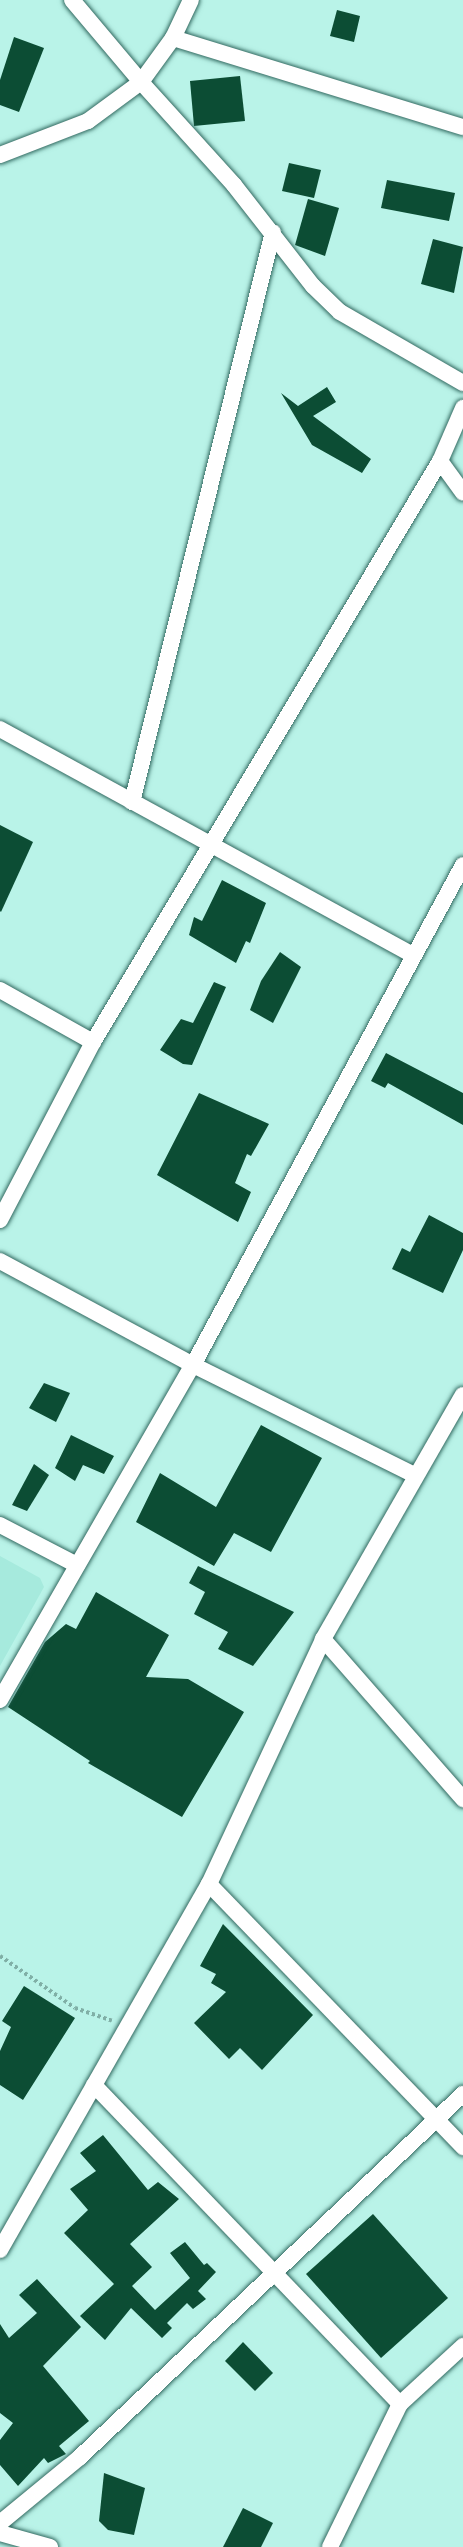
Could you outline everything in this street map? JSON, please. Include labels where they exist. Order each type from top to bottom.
[{"type":"street","points":[[72,0],[273,232],[313,286],[340,312],[463,383]]},
{"type":"street","points":[[0,155],[88,121],[141,82],[173,38],[191,0]]},
{"type":"street","points":[[173,38],[463,127]]},
{"type":"street","points":[[132,802],[273,232]]},
{"type":"street","points":[[0,1220],[93,1042],[440,461],[463,408]]},
{"type":"street","points":[[440,461],[463,493]]},
{"type":"street","points":[[0,729],[412,955]]},
{"type":"street","points":[[0,1700],[193,1365],[412,955],[463,865]]},
{"type":"street","points":[[0,990],[93,1042]]},
{"type":"street","points":[[0,1261],[193,1365],[415,1475]]},
{"type":"street","points":[[0,2250],[209,1884],[323,1639],[415,1475],[463,1395]]},
{"type":"street","points":[[0,1525],[77,1565]]},
{"type":"street","points":[[323,1639],[463,1799]]},
{"type":"street","points":[[209,1884],[463,2147]]},
{"type":"street","points":[[94,2085],[400,2404]]},
{"type":"street","points":[[0,2523],[80,2457],[463,2094]]},
{"type":"street","points":[[330,2547],[400,2404],[463,2346]]},
{"type":"street","points":[[0,2533],[50,2547]]},
{"type":"path","points":[[0,1956],[75,2008],[129,2027]]},
{"type":"shaded area","points":[[0,1556],[40,1578],[44,1587],[0,1666]]},
{"type":"building","points":[[337,10],[360,16],[354,42],[330,36]]},
{"type":"building","points":[[14,37],[44,48],[19,112],[0,105],[0,80]]},
{"type":"building","points":[[240,76],[245,121],[194,126],[190,81]]},
{"type":"building","points":[[289,163],[321,170],[314,198],[282,191]]},
{"type":"building","points":[[387,180],[455,193],[449,221],[381,208]]},
{"type":"building","points":[[308,199],[339,208],[325,256],[295,245]]},
{"type":"building","points":[[433,239],[463,247],[454,293],[421,284]]},
{"type":"building","points":[[327,387],[336,402],[313,416],[371,459],[362,473],[312,445],[281,393],[298,406]]},
{"type":"building","points":[[0,825],[33,842],[1,912],[0,911]]},
{"type":"building","points":[[222,880],[266,903],[250,943],[246,941],[236,963],[189,935],[194,917],[202,921]]},
{"type":"building","points":[[280,952],[301,967],[273,1023],[250,1010],[261,981]]},
{"type":"building","points":[[214,982],[226,987],[192,1065],[183,1064],[160,1050],[181,1019],[193,1023]]},
{"type":"building","points":[[386,1053],[463,1093],[463,1125],[388,1083],[385,1088],[371,1081]]},
{"type":"building","points":[[199,1093],[269,1124],[251,1156],[247,1154],[235,1183],[251,1192],[238,1222],[157,1175]]},
{"type":"building","points":[[429,1215],[463,1233],[463,1250],[443,1293],[392,1269],[402,1248],[410,1252]]},
{"type":"building","points":[[44,1383],[70,1393],[56,1422],[29,1408]]},
{"type":"building","points":[[261,1425],[322,1458],[271,1552],[234,1533],[214,1566],[136,1522],[160,1473],[216,1507]]},
{"type":"building","points":[[71,1435],[114,1456],[104,1474],[83,1465],[75,1481],[55,1468]]},
{"type":"building","points":[[34,1464],[49,1475],[27,1511],[12,1505]]},
{"type":"building","points":[[198,1566],[294,1612],[253,1666],[218,1649],[228,1632],[194,1614],[205,1592],[189,1583]]},
{"type":"building","points":[[96,1592],[169,1635],[146,1677],[188,1679],[244,1712],[182,1817],[88,1763],[90,1761],[8,1707],[45,1642],[66,1624],[76,1629]]},
{"type":"building","points":[[223,1924],[313,2015],[262,2070],[240,2048],[229,2059],[194,2023],[226,1992],[211,1983],[216,1974],[200,1966]]},
{"type":"building","points":[[24,1986],[75,2018],[23,2100],[0,2085],[0,2051],[11,2027],[2,2021]]},
{"type":"building","points":[[103,2135],[148,2190],[158,2182],[179,2199],[130,2244],[152,2267],[132,2286],[155,2310],[190,2278],[170,2253],[185,2242],[204,2265],[207,2263],[216,2272],[198,2291],[206,2299],[193,2309],[187,2303],[167,2323],[172,2328],[162,2338],[131,2308],[105,2340],[80,2316],[114,2284],[64,2233],[88,2210],[70,2189],[96,2171],[80,2153]]},
{"type":"building","points":[[373,2214],[448,2298],[381,2358],[306,2274]]},
{"type":"building","points":[[37,2279],[81,2327],[43,2366],[89,2421],[59,2446],[66,2454],[48,2463],[44,2458],[18,2486],[0,2465],[0,2440],[13,2423],[0,2413],[0,2324],[9,2338],[37,2313],[19,2295]]},
{"type":"building","points":[[243,2342],[273,2373],[255,2391],[225,2361]]},
{"type":"building","points":[[104,2473],[145,2488],[134,2535],[108,2530],[99,2521]]},
{"type":"building","points":[[243,2508],[273,2523],[261,2547],[223,2547]]}]
